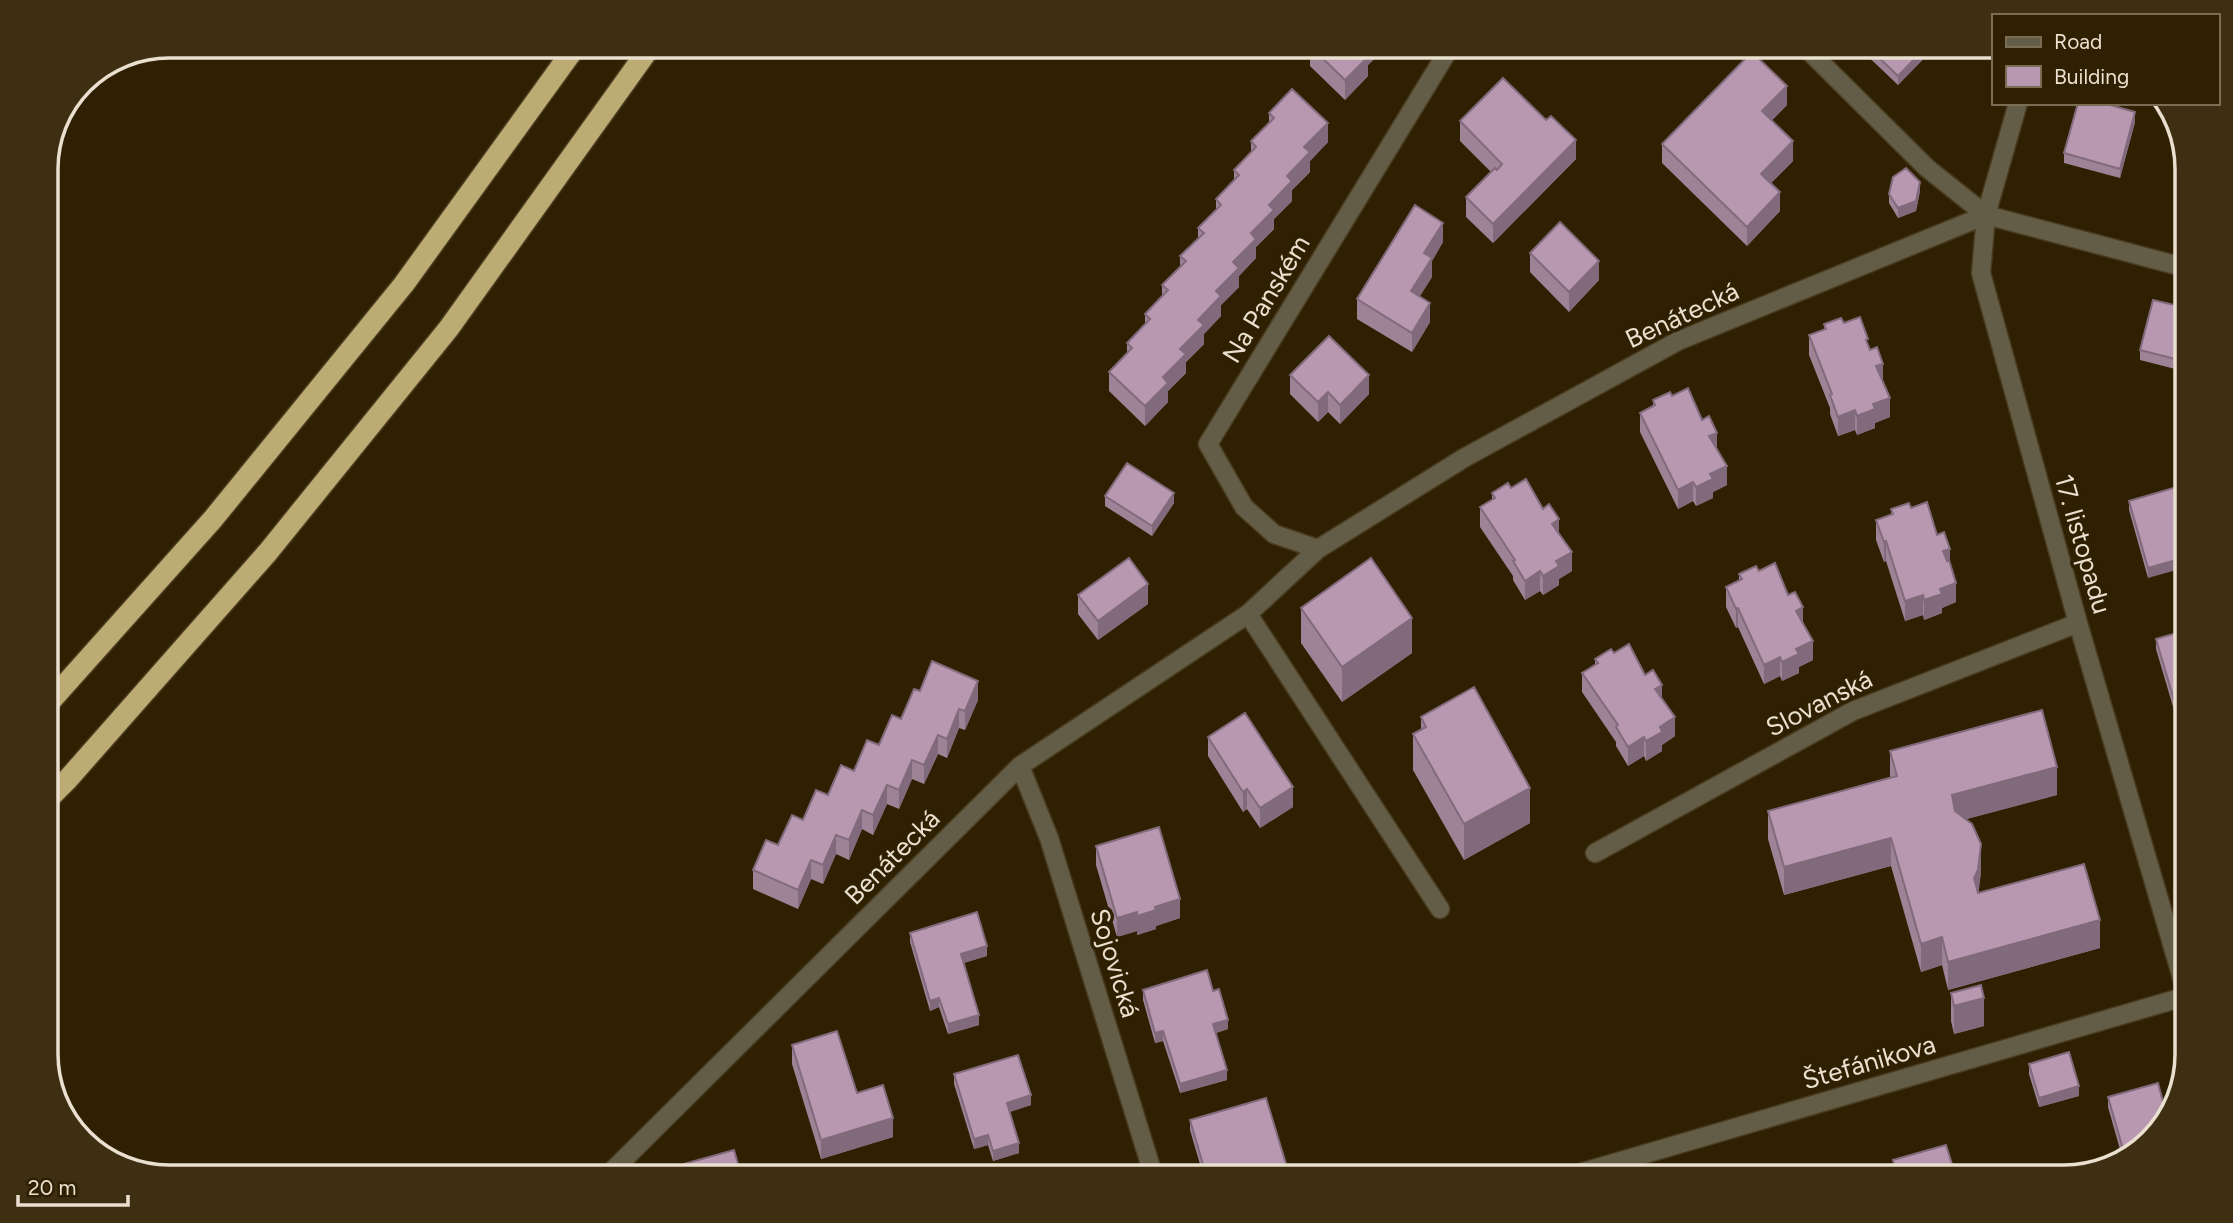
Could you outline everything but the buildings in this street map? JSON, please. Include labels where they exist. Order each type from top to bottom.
[{"type":"highway","points":[[58,693],[214,519],[404,284],[567,58]]},
{"type":"highway","points":[[58,789],[268,552],[449,328],[642,58]]},
{"type":"street","name":"Na Panském","points":[[1318,549],[1274,534],[1244,506],[1208,444],[1444,58]]},
{"type":"street","points":[[1816,58],[1927,169],[1986,215],[2175,265]]},
{"type":"street","name":"17. listopadu","points":[[2017,105],[1986,215],[1981,273],[2078,623],[2175,952]]},
{"type":"street","name":"Benátecká","points":[[625,1165],[1020,766],[1248,614],[1318,549],[1464,458],[1678,341],[1986,215]]},
{"type":"street","points":[[1248,614],[1440,909]]},
{"type":"street","name":"Slovanská","points":[[1595,853],[1853,710],[2078,623]]},
{"type":"street","name":"Sojovická","points":[[1020,766],[1049,838],[1150,1165]]},
{"type":"street","name":"Štefánikova","points":[[1610,1165],[2175,1000]]}]
